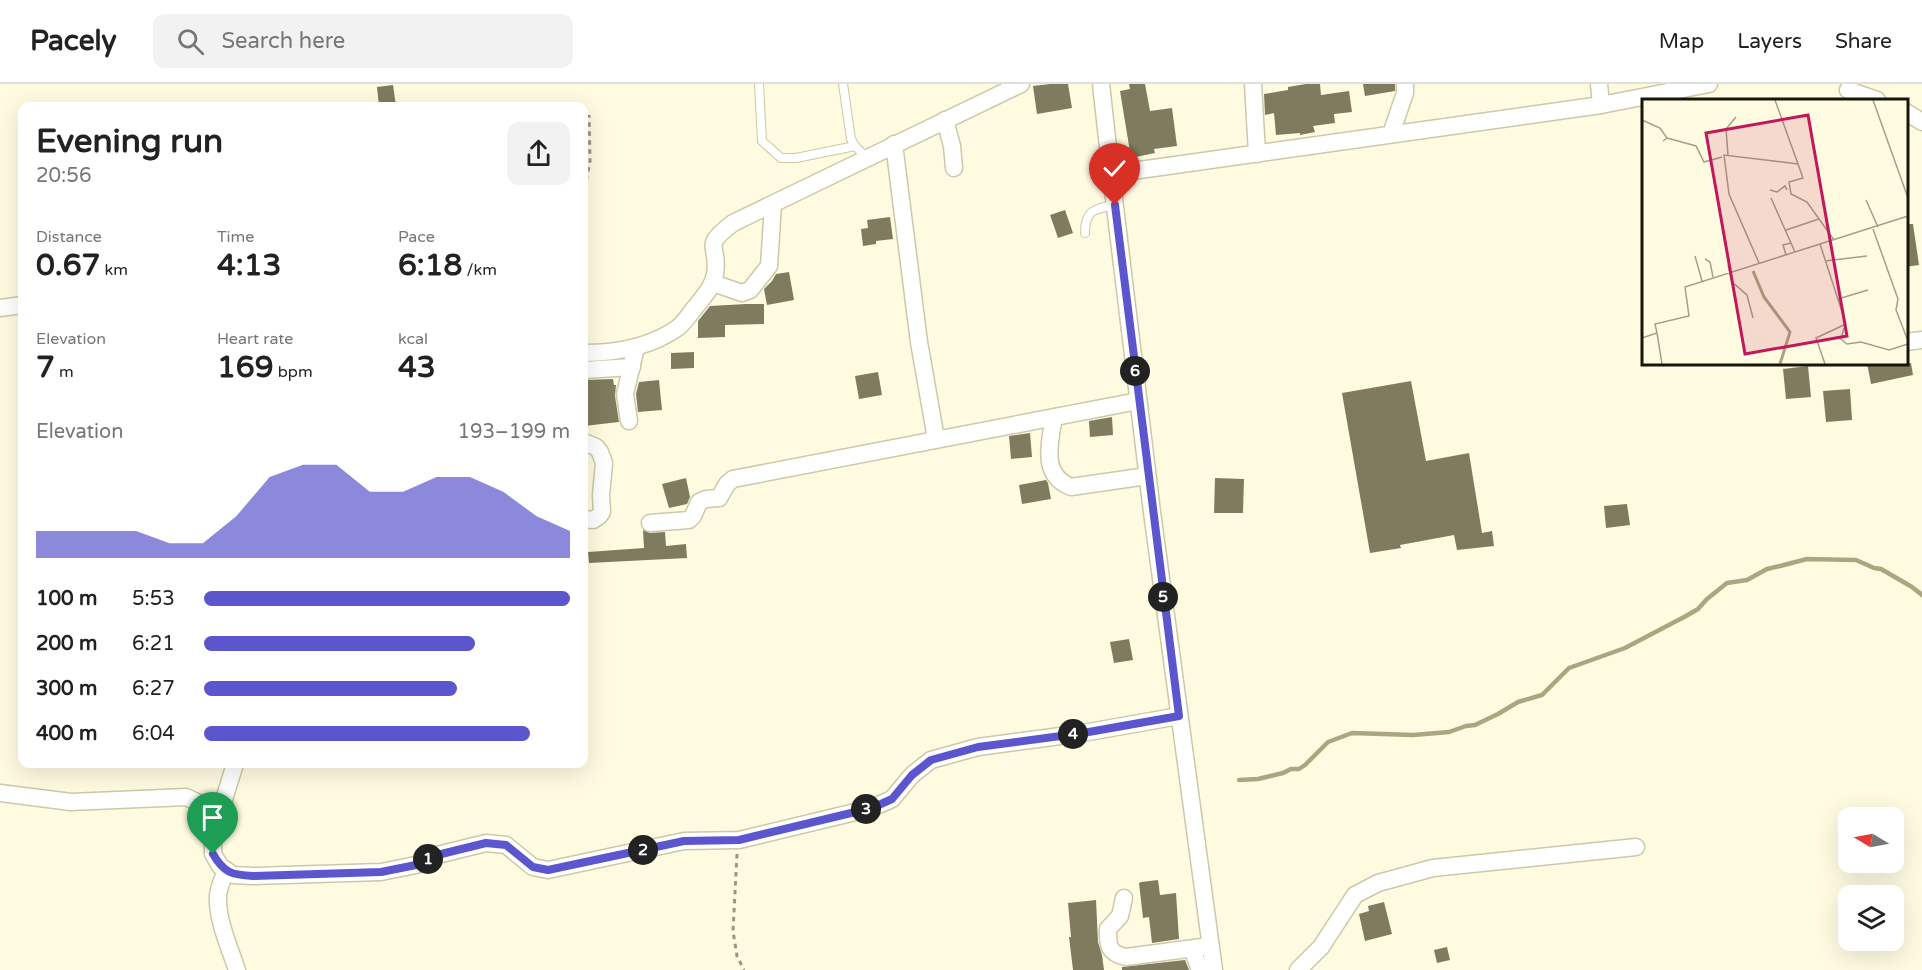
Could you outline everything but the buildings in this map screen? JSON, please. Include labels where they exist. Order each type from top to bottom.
[{"type":"street","points":[[588,353],[605,353],[646,345],[677,328],[711,287],[716,273],[713,243],[716,236],[733,224],[773,204],[861,152],[894,144],[1022,84]]},
{"type":"street","points":[[1101,84],[1147,476],[1214,970]]},
{"type":"street","points":[[1252,84],[1257,154]]},
{"type":"street","points":[[1391,135],[1403,100],[1405,84]]},
{"type":"street","points":[[1599,84],[1601,105]]},
{"type":"street","points":[[1111,174],[1601,105],[1709,84]]},
{"type":"street","points":[[1846,92],[1870,94]]},
{"type":"street","points":[[1907,113],[1922,122]]},
{"type":"street","points":[[945,120],[952,146],[954,168]]},
{"type":"street","points":[[894,144],[918,342],[936,439]]},
{"type":"street","points":[[713,283],[742,292],[750,290],[766,272],[769,266],[773,204]]},
{"type":"street","points":[[0,308],[18,306]]},
{"type":"street","points":[[1907,342],[1922,340]]},
{"type":"street","points":[[629,421],[626,394],[636,347]]},
{"type":"street","points":[[588,370],[632,367]]},
{"type":"street","points":[[650,524],[689,520],[699,502],[719,498],[727,484],[733,479],[1138,401]]},
{"type":"street","points":[[1054,417],[1048,456],[1051,470],[1064,484],[1071,487],[1147,476]]},
{"type":"street","points":[[588,444],[596,447],[604,463],[602,512],[593,520],[588,519]]},
{"type":"street","points":[[234,768],[213,835],[213,854],[220,866],[233,875],[381,872],[416,865],[433,856],[486,843],[506,845],[533,867],[548,870],[684,841],[739,840],[872,808],[892,799],[912,775],[931,760],[978,747],[1083,733],[1179,716]]},
{"type":"street","points":[[0,793],[71,801],[186,797],[204,805],[218,819]]},
{"type":"street","points":[[1298,970],[1321,947],[1355,896],[1378,883],[1433,868],[1636,847]]},
{"type":"street","points":[[226,870],[218,897],[219,908],[237,970]]},
{"type":"street","points":[[1124,898],[1120,916],[1108,929],[1108,941],[1116,955],[1126,957],[1210,946]]},
{"type":"street","points":[[1192,949],[1200,970]]},
{"type":"lane","points":[[759,84],[762,141],[781,158],[861,152]]},
{"type":"lane","points":[[843,84],[851,139],[861,152]]},
{"type":"lane","points":[[1085,233],[1085,220],[1089,214],[1097,208],[1115,205]]},
{"type":"path","points":[[588,171],[590,115]]},
{"type":"path","points":[[739,840],[735,867],[733,931],[737,956],[744,970]]},
{"type":"waterway","points":[[1239,780],[1258,779],[1291,769],[1299,769],[1328,742],[1352,733],[1413,735],[1449,732],[1475,725],[1518,702],[1542,695],[1569,668],[1625,648],[1686,616],[1698,609],[1727,583],[1747,580],[1767,569],[1807,559],[1856,560],[1881,569],[1922,595]]},
{"type":"route","points":[[213,854],[220,866],[233,875],[381,872],[416,865],[433,856],[486,843],[506,845],[533,867],[548,870],[684,841],[739,840],[872,808],[892,799],[912,775],[931,760],[978,747],[1083,733],[1179,716],[1147,476],[1115,205]]}]
